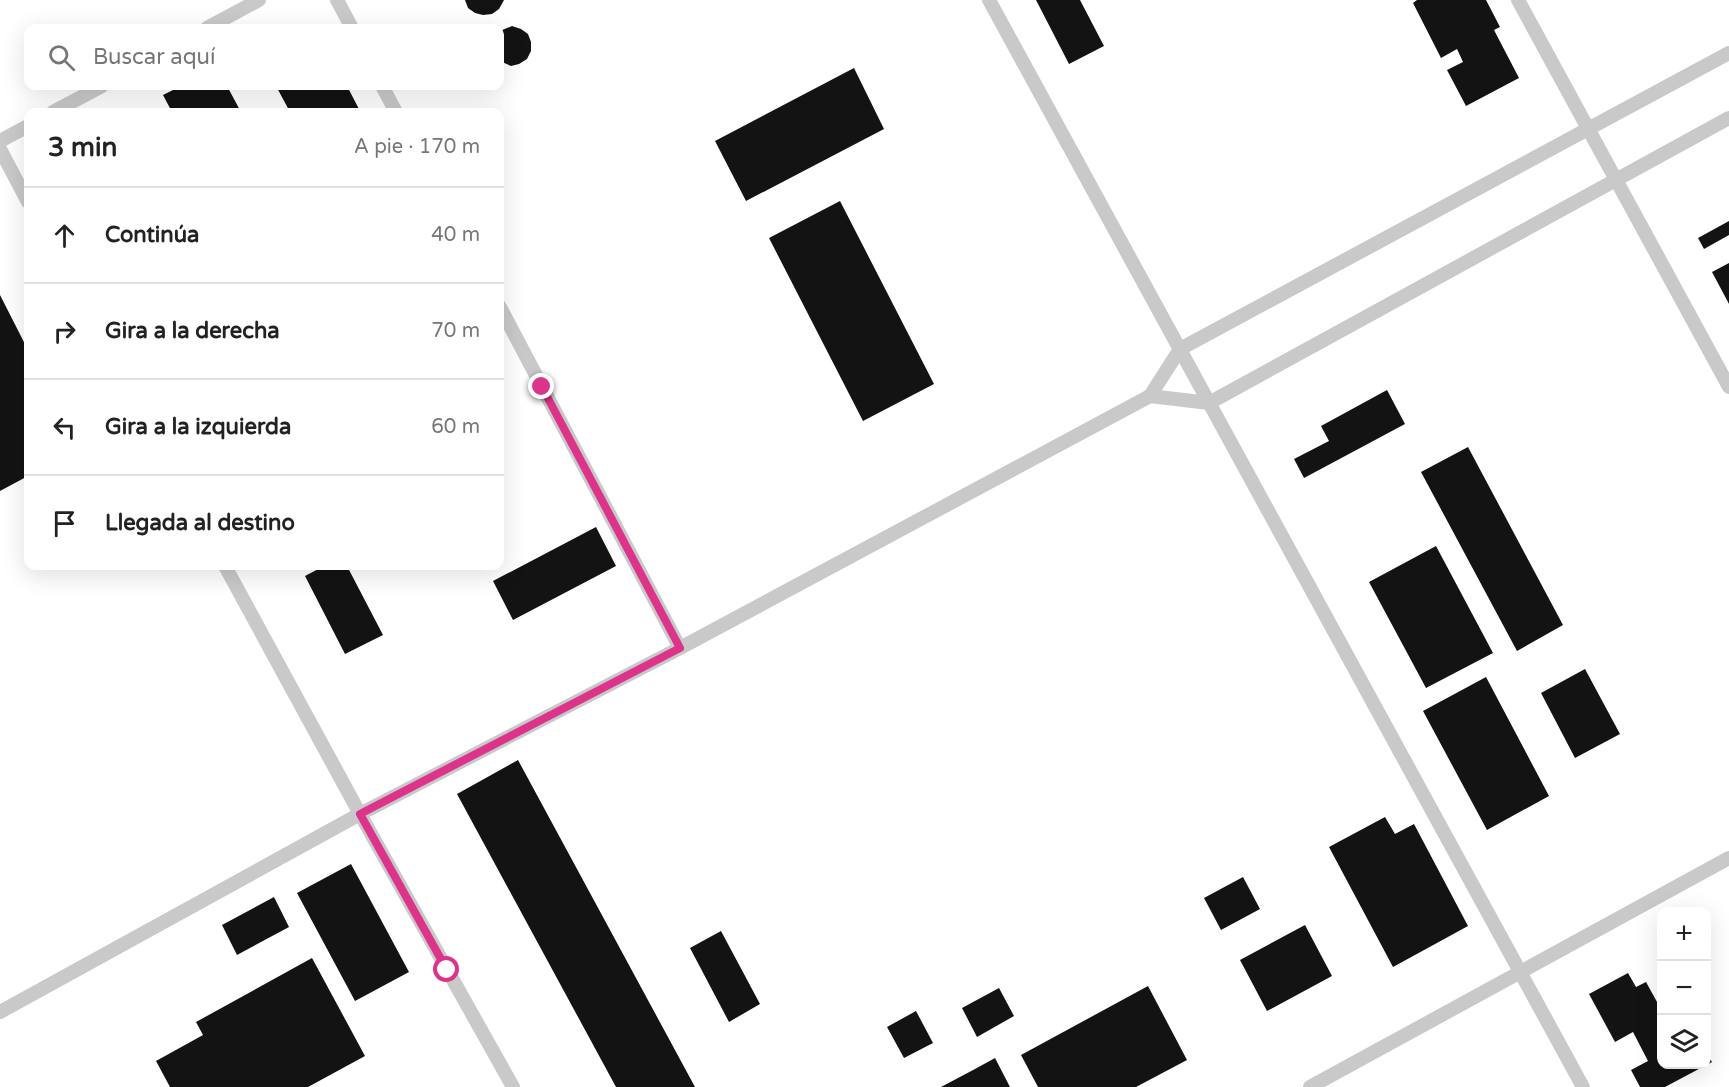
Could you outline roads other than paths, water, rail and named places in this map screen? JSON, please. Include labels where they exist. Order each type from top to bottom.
[{"type":"lane","points":[[214,24],[259,0]]},
{"type":"lane","points":[[337,0],[350,24]]},
{"type":"lane","points":[[988,0],[1583,1087]]},
{"type":"lane","points":[[1518,0],[1729,387]]},
{"type":"lane","points":[[0,1012],[360,814],[680,648],[1150,396],[1180,349],[1729,53]]},
{"type":"lane","points":[[61,108],[94,90]]},
{"type":"lane","points":[[384,90],[394,108]]},
{"type":"lane","points":[[1150,396],[1209,403],[1729,118]]},
{"type":"lane","points":[[0,141],[24,128]]},
{"type":"lane","points":[[0,149],[24,194]]},
{"type":"lane","points":[[504,316],[680,648]]},
{"type":"lane","points":[[227,570],[360,814],[513,1087]]},
{"type":"lane","points":[[1310,1087],[1729,858]]}]
